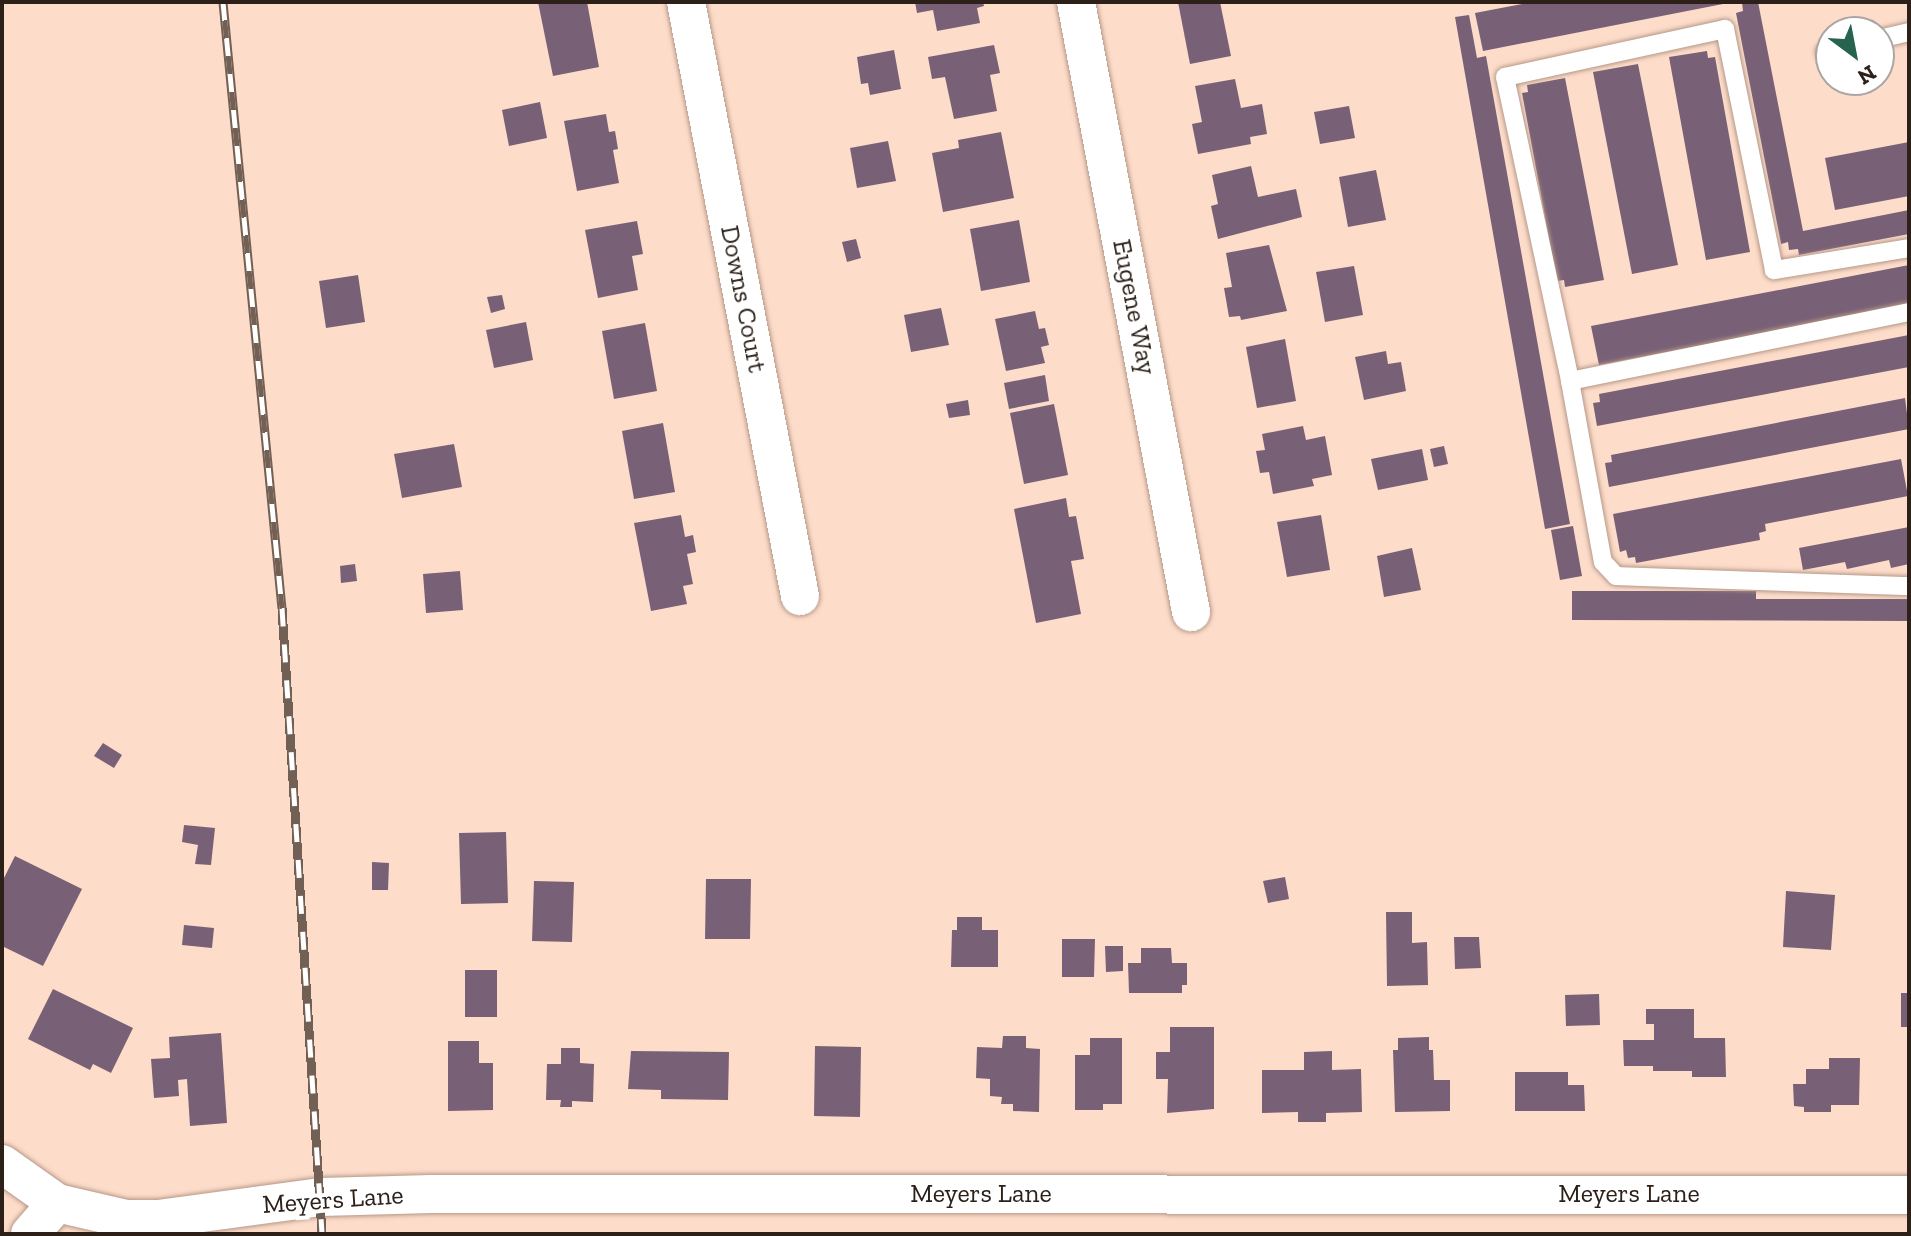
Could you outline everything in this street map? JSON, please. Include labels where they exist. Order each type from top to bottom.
[{"type":"street","name":"Downs Court","points":[[686,2],[800,596]]},
{"type":"street","name":"Eugene Way","points":[[1076,2],[1191,612]]},
{"type":"street","points":[[2,1164],[57,1203],[30,1234]]},
{"type":"street","name":"Meyers Lane","points":[[57,1203],[126,1219],[158,1219],[321,1197],[431,1194],[1909,1195]]},
{"type":"lane","points":[[1909,248],[1774,270],[1725,29],[1505,77],[1570,381],[1603,562],[1616,576],[1909,586]]},
{"type":"lane","points":[[1570,381],[1909,312]]},
{"type":"building","points":[[538,2],[587,2],[599,67],[553,76]]},
{"type":"building","points":[[915,2],[983,2],[984,6],[977,8],[980,23],[937,31],[933,10],[917,13]]},
{"type":"building","points":[[1178,2],[1220,2],[1231,56],[1190,64]]},
{"type":"building","points":[[1532,2],[1728,3],[1483,51],[1475,13]]},
{"type":"building","points":[[1742,2],[1758,2],[1803,231],[1909,210],[1909,234],[1799,255],[1798,249],[1789,250],[1788,242],[1781,244],[1736,13],[1743,11]]},
{"type":"building","points":[[1469,15],[1477,58],[1486,56],[1570,524],[1545,529],[1455,17]]},
{"type":"building","points":[[994,45],[1000,73],[990,75],[997,111],[954,119],[945,77],[932,79],[928,57]]},
{"type":"building","points":[[894,50],[901,89],[870,95],[868,83],[861,84],[857,57]]},
{"type":"building","points":[[1707,51],[1708,58],[1715,57],[1750,252],[1706,260],[1669,57]]},
{"type":"building","points":[[1638,64],[1678,265],[1632,274],[1593,72]]},
{"type":"building","points":[[1565,78],[1604,280],[1565,287],[1564,280],[1557,281],[1522,93],[1528,92],[1527,85]]},
{"type":"building","points":[[1235,79],[1241,108],[1262,104],[1267,134],[1250,137],[1251,144],[1198,154],[1192,124],[1202,122],[1195,86]]},
{"type":"building","points":[[540,102],[547,138],[509,146],[502,110]]},
{"type":"building","points":[[1349,106],[1355,138],[1320,144],[1314,112]]},
{"type":"building","points":[[606,114],[609,132],[615,131],[618,149],[613,150],[619,183],[577,191],[564,121]]},
{"type":"building","points":[[1001,132],[1014,198],[943,212],[932,153],[959,148],[958,140]]},
{"type":"building","points":[[888,141],[896,181],[857,188],[850,148]]},
{"type":"building","points":[[1909,142],[1909,196],[1835,210],[1825,158]]},
{"type":"building","points":[[1251,166],[1258,197],[1296,189],[1302,217],[1218,239],[1211,206],[1218,204],[1212,175]]},
{"type":"building","points":[[1376,170],[1386,220],[1348,227],[1339,177]]},
{"type":"building","points":[[1019,220],[1030,282],[981,291],[970,229]]},
{"type":"building","points":[[637,221],[643,254],[632,256],[638,290],[598,298],[585,230]]},
{"type":"building","points":[[856,239],[861,258],[847,262],[842,242]]},
{"type":"building","points":[[1269,245],[1287,311],[1241,320],[1240,316],[1229,317],[1224,288],[1232,287],[1226,253]]},
{"type":"building","points":[[1909,265],[1909,305],[1599,365],[1591,326]]},
{"type":"building","points":[[1354,266],[1363,315],[1325,322],[1316,272]]},
{"type":"building","points":[[358,275],[365,322],[326,328],[319,281]]},
{"type":"building","points":[[502,295],[505,309],[491,313],[487,297]]},
{"type":"building","points":[[941,308],[949,345],[911,352],[904,315]]},
{"type":"building","points":[[1035,311],[1039,329],[1045,328],[1049,345],[1041,347],[1045,363],[1006,371],[995,319]]},
{"type":"building","points":[[526,322],[533,360],[494,368],[486,330]]},
{"type":"building","points":[[645,323],[657,391],[614,399],[602,331]]},
{"type":"building","points":[[1909,335],[1909,367],[1597,426],[1593,403],[1600,402],[1599,394]]},
{"type":"building","points":[[1285,339],[1296,401],[1257,408],[1246,347]]},
{"type":"building","points":[[1386,351],[1388,364],[1401,362],[1406,391],[1364,400],[1355,357]]},
{"type":"building","points":[[1045,375],[1049,401],[1009,409],[1004,383]]},
{"type":"building","points":[[1905,398],[1909,429],[1609,487],[1605,463],[1612,462],[1611,455]]},
{"type":"building","points":[[968,400],[970,415],[949,418],[946,404]]},
{"type":"building","points":[[1054,404],[1068,475],[1024,484],[1010,413]]},
{"type":"building","points":[[663,423],[675,492],[634,499],[622,431]]},
{"type":"building","points":[[1303,426],[1306,440],[1325,436],[1332,475],[1312,479],[1314,486],[1273,494],[1269,472],[1260,473],[1256,451],[1265,450],[1262,434]]},
{"type":"building","points":[[454,444],[462,487],[402,498],[394,454]]},
{"type":"building","points":[[1444,446],[1448,464],[1434,467],[1430,449]]},
{"type":"building","points":[[1422,449],[1428,480],[1378,490],[1371,459]]},
{"type":"building","points":[[1901,459],[1908,496],[1765,524],[1766,531],[1759,533],[1760,540],[1636,563],[1635,557],[1628,558],[1626,550],[1620,552],[1613,514]]},
{"type":"building","points":[[1066,498],[1069,517],[1076,516],[1084,559],[1071,561],[1081,614],[1036,623],[1014,509]]},
{"type":"building","points":[[681,515],[685,537],[693,535],[696,552],[687,554],[693,584],[683,586],[687,604],[651,611],[634,523]]},
{"type":"building","points":[[1321,515],[1330,570],[1287,577],[1277,522]]},
{"type":"building","points":[[1573,526],[1582,576],[1560,580],[1551,530]]},
{"type":"building","points":[[1909,527],[1909,564],[1891,568],[1889,560],[1847,569],[1845,562],[1803,570],[1799,548]]},
{"type":"building","points":[[1412,548],[1421,590],[1384,597],[1377,556]]},
{"type":"building","points":[[355,564],[357,581],[341,583],[340,566]]},
{"type":"building","points":[[460,571],[463,610],[426,613],[423,574]]},
{"type":"building","points":[[1572,591],[1756,591],[1756,599],[1909,599],[1909,621],[1572,620]]},
{"type":"building","points":[[103,743],[122,755],[114,768],[94,756]]},
{"type":"building","points":[[184,825],[215,828],[211,865],[195,864],[198,845],[182,842]]},
{"type":"building","points":[[506,832],[508,903],[461,904],[459,833]]},
{"type":"building","points":[[15,856],[82,889],[43,966],[2,946],[2,882]]},
{"type":"building","points":[[372,862],[389,863],[388,890],[372,890]]},
{"type":"building","points":[[1285,877],[1289,899],[1268,903],[1263,881]]},
{"type":"building","points":[[706,879],[751,879],[750,939],[705,939]]},
{"type":"building","points":[[534,881],[574,882],[572,942],[532,941]]},
{"type":"building","points":[[1786,891],[1835,895],[1831,950],[1783,947]]},
{"type":"building","points":[[1386,912],[1412,912],[1412,943],[1427,942],[1428,985],[1387,986]]},
{"type":"building","points":[[957,917],[982,917],[982,930],[998,930],[998,967],[951,967],[952,930],[957,930]]},
{"type":"building","points":[[184,925],[214,928],[212,948],[182,945]]},
{"type":"building","points":[[1454,937],[1479,937],[1481,968],[1455,969]]},
{"type":"building","points":[[1062,939],[1095,939],[1094,977],[1062,977]]},
{"type":"building","points":[[1105,946],[1123,946],[1123,971],[1106,972]]},
{"type":"building","points":[[1141,948],[1171,948],[1172,963],[1187,963],[1187,985],[1182,985],[1182,993],[1129,993],[1128,963],[1141,963]]},
{"type":"building","points":[[465,970],[497,970],[497,1017],[465,1017]]},
{"type":"building","points":[[53,989],[133,1028],[111,1073],[93,1064],[90,1070],[28,1039]]},
{"type":"building","points":[[1901,993],[1909,993],[1909,1027],[1901,1027]]},
{"type":"building","points":[[1599,994],[1600,1025],[1566,1026],[1565,995]]},
{"type":"building","points":[[1646,1009],[1694,1009],[1694,1038],[1725,1038],[1726,1077],[1692,1077],[1692,1071],[1653,1071],[1653,1066],[1624,1066],[1623,1040],[1654,1040],[1654,1024],[1646,1024]]},
{"type":"building","points":[[1170,1027],[1214,1027],[1214,1109],[1167,1113],[1168,1079],[1156,1079],[1156,1052],[1170,1052]]},
{"type":"building","points":[[221,1033],[227,1123],[190,1126],[187,1079],[178,1080],[179,1096],[154,1098],[151,1059],[170,1058],[169,1037]]},
{"type":"building","points":[[1003,1036],[1026,1036],[1026,1048],[1040,1049],[1039,1112],[1013,1111],[1013,1104],[1001,1104],[1002,1097],[990,1096],[990,1079],[976,1078],[977,1047],[1002,1048]]},
{"type":"building","points":[[1429,1037],[1429,1050],[1433,1050],[1434,1080],[1450,1080],[1450,1111],[1395,1112],[1393,1050],[1398,1050],[1398,1038]]},
{"type":"building","points":[[1090,1038],[1122,1038],[1122,1104],[1103,1104],[1103,1110],[1075,1110],[1075,1055],[1090,1055]]},
{"type":"building","points":[[448,1041],[479,1041],[479,1063],[493,1063],[493,1110],[448,1111]]},
{"type":"building","points":[[815,1046],[861,1047],[860,1117],[814,1116]]},
{"type":"building","points":[[561,1048],[580,1048],[580,1063],[594,1064],[593,1102],[572,1101],[572,1107],[560,1107],[561,1100],[546,1100],[547,1064],[561,1064]]},
{"type":"building","points":[[631,1051],[729,1052],[728,1100],[661,1099],[661,1090],[628,1089]]},
{"type":"building","points":[[1332,1051],[1332,1070],[1361,1069],[1362,1112],[1326,1113],[1326,1122],[1298,1122],[1298,1112],[1262,1113],[1262,1070],[1304,1070],[1304,1052]]},
{"type":"building","points":[[1829,1058],[1860,1058],[1859,1105],[1831,1105],[1831,1112],[1804,1112],[1804,1107],[1794,1106],[1793,1084],[1806,1084],[1806,1069],[1829,1069]]},
{"type":"building","points":[[1515,1072],[1568,1072],[1568,1085],[1584,1085],[1585,1111],[1515,1111]]},
{"type":"railway","points":[[223,2],[282,608],[322,1234]]}]
